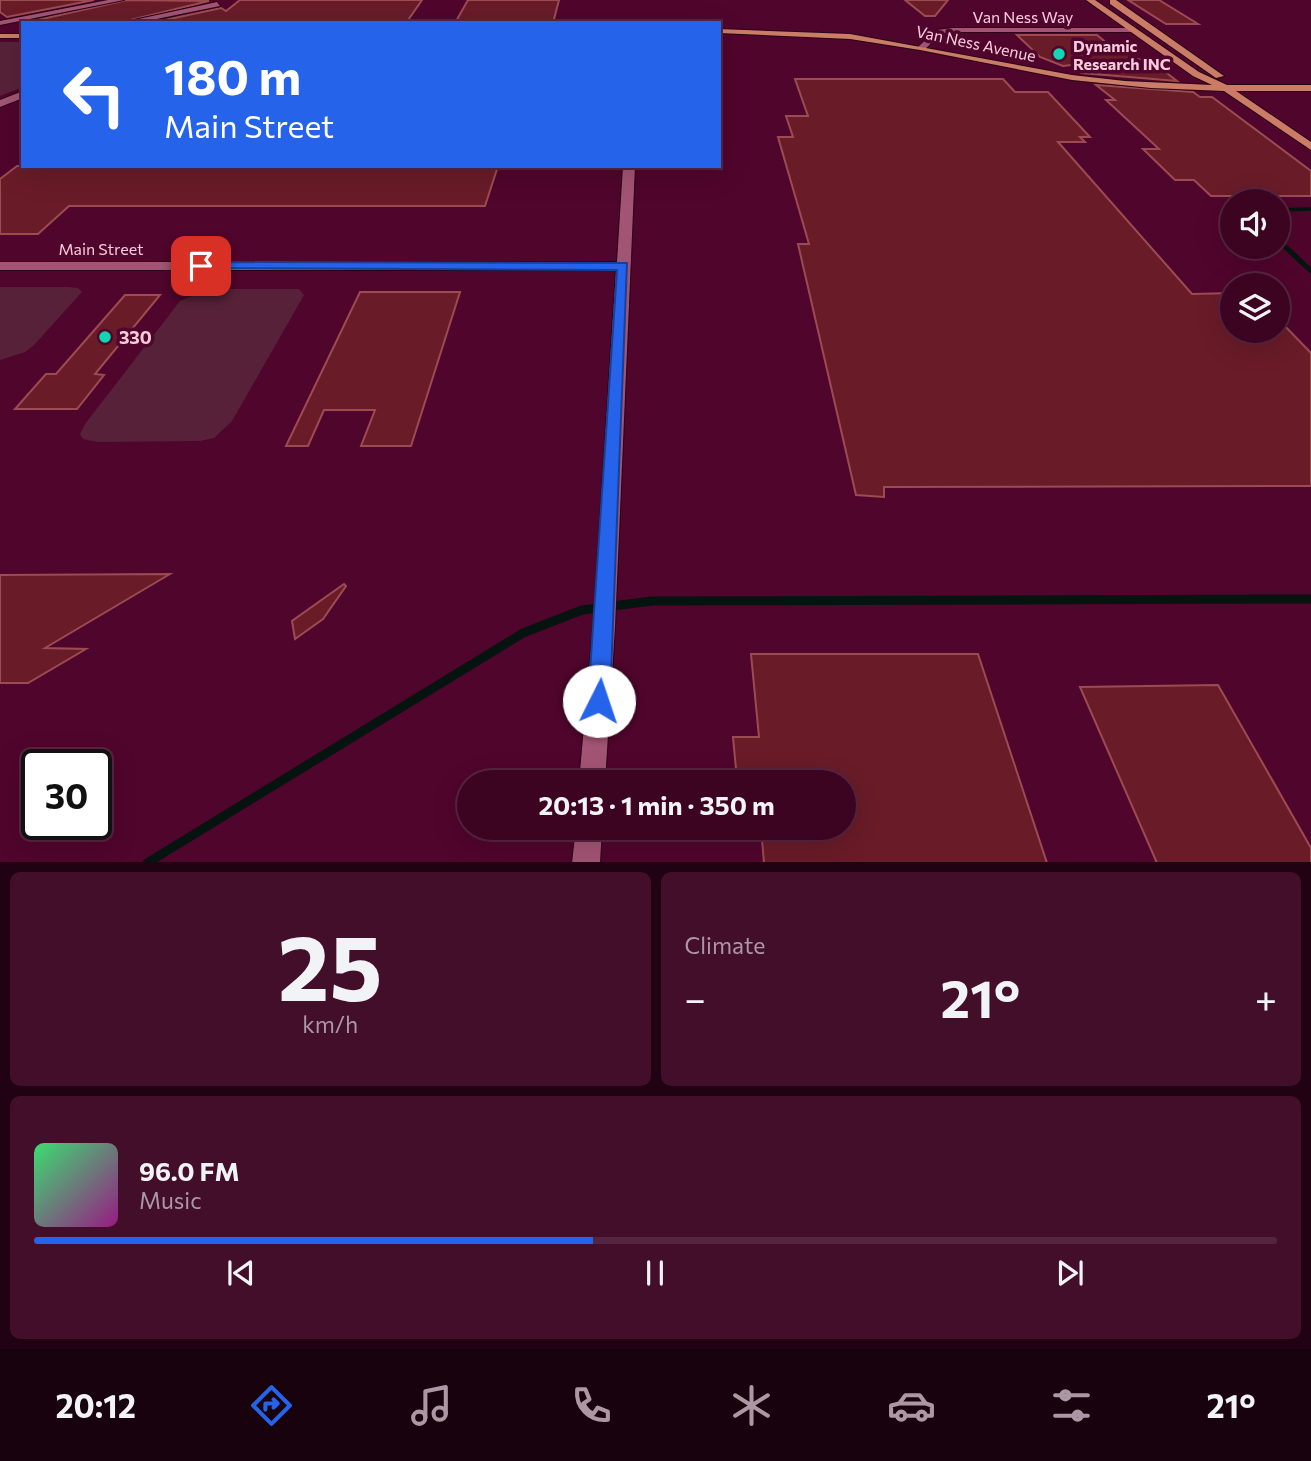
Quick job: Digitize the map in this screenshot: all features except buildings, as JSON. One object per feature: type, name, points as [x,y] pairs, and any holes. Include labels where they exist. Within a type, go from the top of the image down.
[{"type":"main road","points":[[1090,0],[1196,74],[1226,88],[1311,146]]},
{"type":"main road","points":[[1110,0],[1225,80],[1226,88]]},
{"type":"main road","name":"Van Ness Avenue","points":[[721,31],[826,34],[921,48],[1032,72],[1098,81],[1226,88],[1311,88]]},
{"type":"main road","points":[[0,36],[21,36]]},
{"type":"street","points":[[0,20],[97,0]]},
{"type":"street","points":[[0,20],[120,0]]},
{"type":"street","points":[[200,16],[220,2]]},
{"type":"street","points":[[133,21],[220,2]]},
{"type":"street","name":"Van Ness Way","points":[[921,48],[939,32],[953,30],[1132,30]]},
{"type":"street","points":[[0,104],[21,95]]},
{"type":"street","points":[[593,770],[604,627],[629,168]]},
{"type":"street","name":"Main Street","points":[[0,266],[623,266]]},
{"type":"street","points":[[586,862],[588,840]]},
{"type":"shaded area","points":[[0,42],[21,42],[21,88],[0,96]]},
{"type":"shaded area","points":[[0,287],[68,287],[78,288],[82,292],[34,345],[25,352],[0,360]]},
{"type":"shaded area","points":[[208,289],[299,289],[304,295],[232,421],[214,438],[200,441],[98,442],[83,439],[80,434],[85,424],[180,301]]},
{"type":"waterway","points":[[1290,210],[1311,209]]},
{"type":"waterway","points":[[1290,251],[1311,271]]},
{"type":"waterway","points":[[149,862],[523,633],[582,610],[652,601],[1311,599]]},
{"type":"place","name":"Dynamic Research INC","points":[[1059,54]]},
{"type":"place","name":"330","points":[[105,337]]},
{"type":"route","points":[[201,266],[623,266],[599,701]]}]
